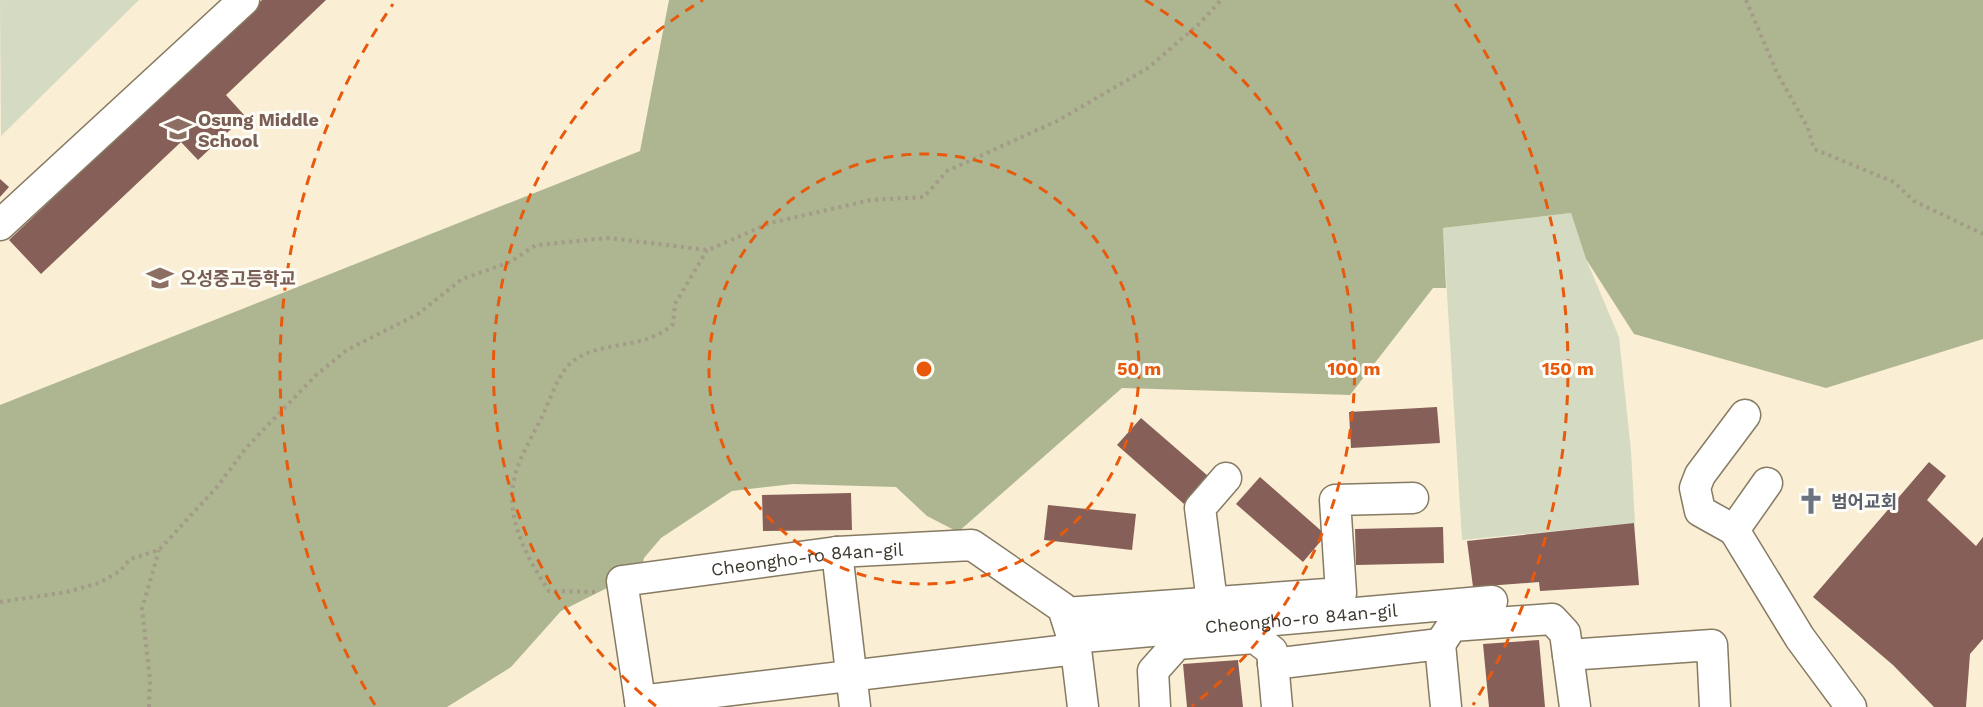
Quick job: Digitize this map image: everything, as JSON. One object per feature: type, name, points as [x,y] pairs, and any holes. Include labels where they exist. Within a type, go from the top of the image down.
[{"type":"street","points":[[0,225],[244,0]]},
{"type":"street","points":[[1745,415],[1700,475],[1695,488],[1700,511],[1734,530],[1800,638],[1851,707]]},
{"type":"street","points":[[1212,602],[1200,508],[1226,478]]},
{"type":"street","points":[[1734,530],[1767,483]]},
{"type":"street","points":[[1083,707],[1071,633],[1212,602],[1341,593],[1335,500],[1413,498]]},
{"type":"street","name":"Cheongho-ro 84an-gil","points":[[1071,633],[1063,608],[972,545],[837,552],[622,581],[641,704],[851,674],[1071,633],[1492,601]]},
{"type":"street","points":[[837,552],[855,707]]},
{"type":"street","points":[[1446,707],[1440,644],[1452,626],[1552,620],[1565,633],[1575,707]]},
{"type":"street","points":[[1155,707],[1153,671],[1177,644],[1255,638],[1272,651],[1277,707]]},
{"type":"street","points":[[1273,664],[1440,644]]},
{"type":"street","points":[[1568,655],[1712,645],[1714,707]]},
{"type":"path","points":[[149,707],[150,680],[142,609],[159,550],[217,487],[246,448],[316,375],[347,350],[418,314],[462,279],[510,262],[536,245],[608,238],[708,250],[770,223],[872,200],[924,197],[947,171],[1057,121],[1148,68],[1200,23],[1221,0]]},
{"type":"path","points":[[1746,0],[1762,41],[1808,128],[1814,149],[1894,182],[1914,201],[1983,234]]},
{"type":"path","points":[[623,589],[570,593],[549,591],[527,558],[516,523],[512,499],[515,475],[567,366],[585,354],[644,340],[665,332],[673,324],[675,304],[708,250]]},
{"type":"path","points":[[0,602],[67,592],[99,583],[120,571],[130,559],[159,550]]},
{"type":"green space","points":[[0,0],[139,0],[1,136]]},
{"type":"green space","points":[[669,0],[1983,0],[1983,339],[1826,388],[1634,334],[1586,259],[1571,213],[1443,228],[1446,288],[1433,288],[1350,395],[1122,388],[958,532],[927,516],[896,487],[793,484],[732,491],[661,538],[644,558],[641,571],[561,611],[511,667],[447,707],[0,707],[0,405],[640,151]]},
{"type":"green space","points":[[1571,213],[1586,259],[1619,337],[1631,451],[1635,523],[1462,540],[1443,228]]},
{"type":"building","name":"Osung Middle School","points":[[262,0],[326,0],[226,95],[245,116],[198,160],[181,142],[41,274],[9,240]]},
{"type":"building","points":[[0,179],[9,187],[0,197]]},
{"type":"building","points":[[1437,407],[1440,443],[1351,448],[1349,412]]},
{"type":"building","points":[[1141,418],[1208,476],[1184,504],[1117,445]]},
{"type":"building","name":"범어교회","points":[[1929,462],[1946,476],[1927,500],[1976,546],[1983,537],[1983,639],[1970,654],[1966,707],[1934,707],[1893,665],[1813,597]]},
{"type":"building","points":[[1260,477],[1326,535],[1303,562],[1236,504]]},
{"type":"building","points":[[851,493],[852,530],[763,531],[762,495]]},
{"type":"building","points":[[1048,505],[1136,514],[1132,550],[1044,540]]},
{"type":"building","points":[[1634,523],[1639,585],[1540,591],[1539,582],[1473,587],[1467,541]]},
{"type":"building","points":[[1443,527],[1444,563],[1356,565],[1355,529]]},
{"type":"building","points":[[1539,640],[1545,707],[1489,707],[1483,644]]},
{"type":"building","points":[[1238,660],[1243,707],[1187,707],[1183,664]]},
{"type":"place","name":"Osung Middle School","points":[[178,129]]},
{"type":"place","name":"오성중고등학교","points":[[160,278]]},
{"type":"place","name":"범어교회","points":[[1811,501]]}]
